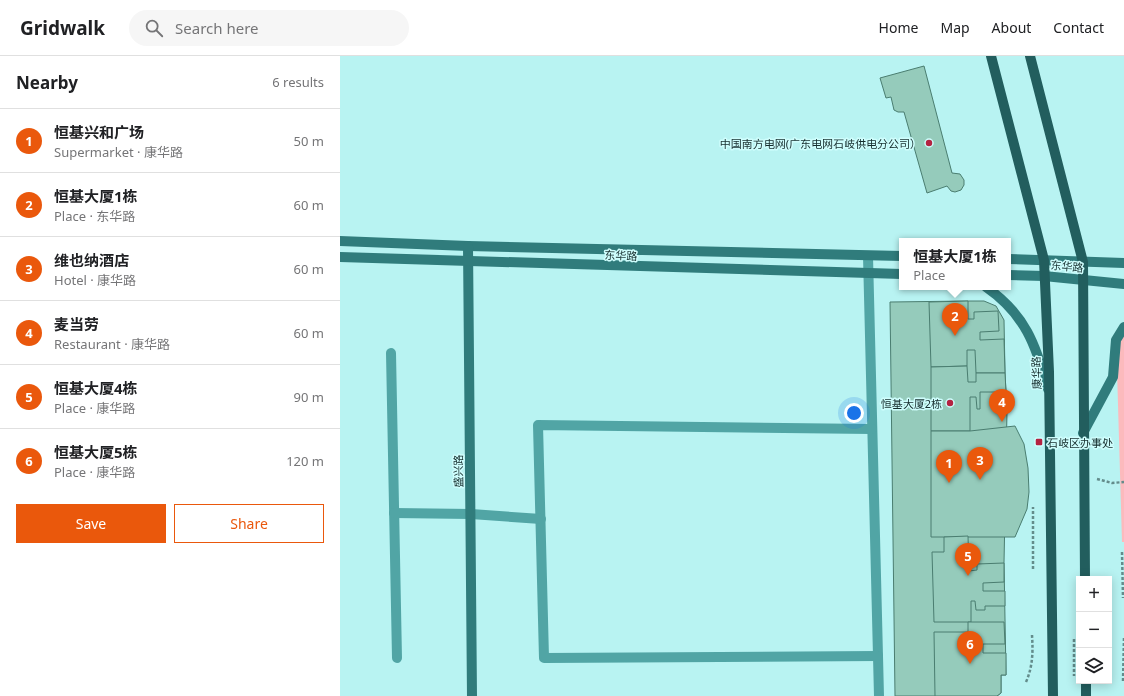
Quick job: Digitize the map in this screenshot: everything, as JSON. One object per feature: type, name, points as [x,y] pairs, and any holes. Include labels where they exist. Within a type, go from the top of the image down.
[{"type":"main road","name":"康华路","points":[[990,56],[1044,260],[1049,394],[1053,696]]},
{"type":"main road","points":[[1030,56],[1083,262],[1085,576]]},
{"type":"main road","name":"东华路","points":[[340,241],[468,246],[899,256]]},
{"type":"main road","name":"盛兴路","points":[[468,246],[472,696]]},
{"type":"main road","name":"东华路","points":[[340,257],[899,274]]},
{"type":"main road","name":"东华路","points":[[1011,259],[1124,263]]},
{"type":"main road","name":"东华路","points":[[1011,275],[1083,279],[1124,284]]},
{"type":"main road","points":[[990,290],[1009,305],[1025,326],[1039,356],[1049,394]]},
{"type":"main road","points":[[1084,433],[1113,377],[1116,340],[1124,327]]},
{"type":"main road","points":[[1086,684],[1086,696]]},
{"type":"street","points":[[868,256],[879,696]]},
{"type":"street","points":[[391,353],[397,658]]},
{"type":"street","points":[[872,429],[538,425],[544,658],[878,656]]},
{"type":"street","points":[[394,513],[471,514],[541,519]]},
{"type":"path","points":[[1084,476],[1112,483],[1124,482]]},
{"type":"path","points":[[1033,507],[1033,569]]},
{"type":"path","points":[[1122,552],[1123,598]]},
{"type":"path","points":[[1026,682],[1030,673],[1032,662],[1032,635]]},
{"type":"path","points":[[1123,681],[1124,637]]},
{"type":"path","points":[[1074,639],[1074,683]]},
{"type":"shaded area","points":[[1124,334],[1124,542],[1122,542],[1117,370],[1118,344]]},
{"type":"building","name":"中国南方电网(广东电网石岐供电分公司）","points":[[924,66],[952,173],[960,174],[964,180],[964,185],[961,190],[955,192],[951,191],[947,186],[927,193],[904,112],[894,110],[891,97],[886,98],[880,78]]},
{"type":"building","points":[[968,301],[968,319],[974,319],[974,312],[998,311],[999,331],[980,332],[980,340],[1004,339],[1005,373],[976,373],[975,350],[967,350],[967,366],[931,367],[929,302]]},
{"type":"building","points":[[984,301],[996,306],[1004,320],[1007,411],[1004,563],[1006,675],[1001,675],[1001,693],[997,696],[895,696],[890,302]]},
{"type":"building","name":"恒基大厦2栋","points":[[967,366],[968,382],[976,382],[976,373],[1005,373],[1006,392],[980,392],[980,409],[977,409],[976,397],[970,397],[970,431],[931,431],[931,367]]},
{"type":"building","points":[[1015,426],[1024,444],[1028,468],[1029,492],[1027,509],[1015,537],[931,537],[931,431],[970,431]]},
{"type":"building","points":[[968,536],[969,571],[977,570],[977,564],[1004,563],[1004,582],[983,583],[983,591],[1005,591],[1005,606],[985,606],[985,610],[976,610],[975,601],[971,601],[971,622],[934,622],[932,552],[944,552],[944,537]]},
{"type":"building","points":[[968,622],[1004,622],[1005,644],[983,644],[983,653],[1006,653],[1006,675],[1001,675],[1001,693],[997,696],[935,696],[934,632],[968,632]]},
{"type":"place","name":"中国南方电网(广东电网石岐供电分公司）","points":[[929,143]]},
{"type":"place","name":"恒基大厦1栋","points":[[955,336]]},
{"type":"place","name":"恒基大厦2栋","points":[[950,403]]},
{"type":"place","name":"麦当劳","points":[[1002,422]]},
{"type":"place","name":"石岐区办事处","points":[[1039,442]]},
{"type":"place","name":"维也纳酒店","points":[[980,480]]},
{"type":"place","name":"恒基兴和广场","points":[[949,483]]},
{"type":"place","name":"恒基大厦4栋","points":[[968,576]]},
{"type":"place","name":"恒基大厦5栋","points":[[970,664]]}]
